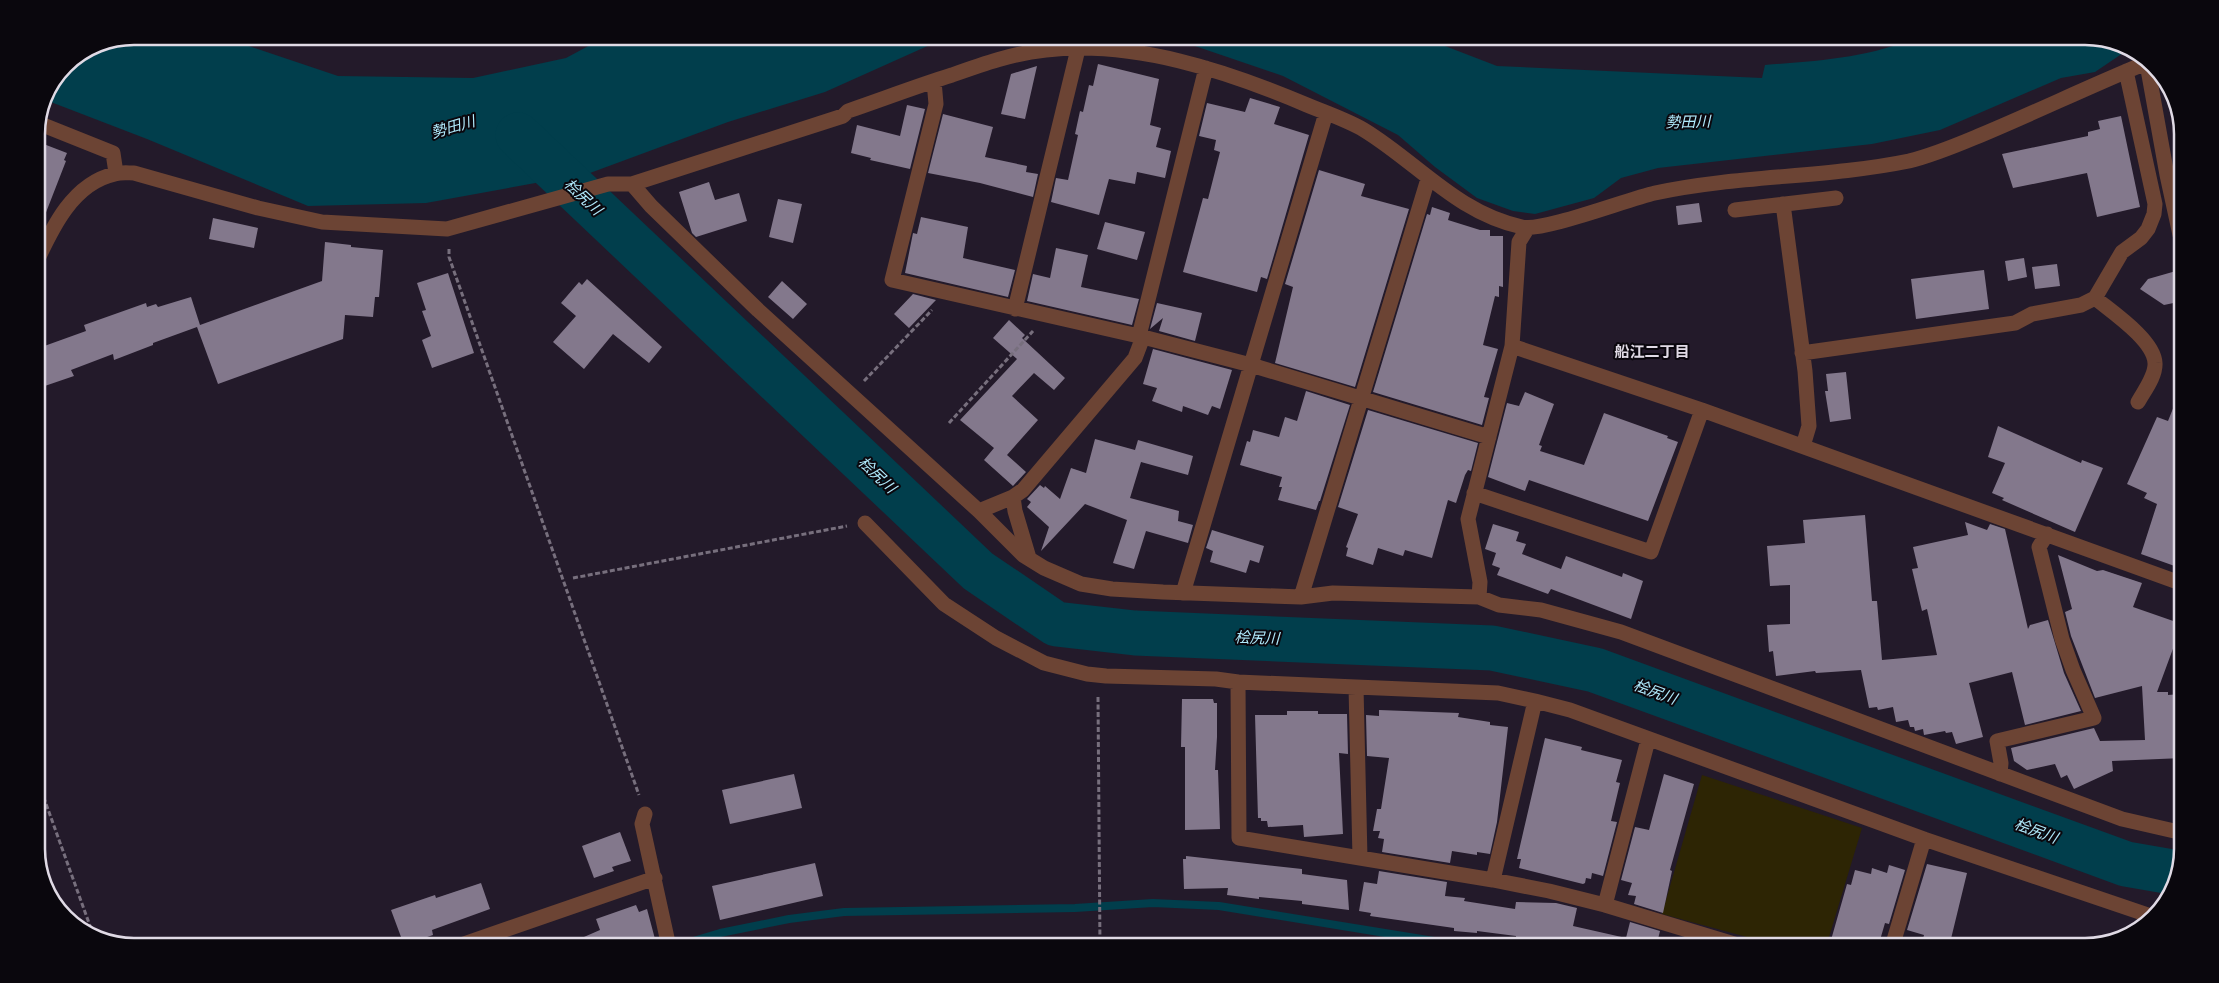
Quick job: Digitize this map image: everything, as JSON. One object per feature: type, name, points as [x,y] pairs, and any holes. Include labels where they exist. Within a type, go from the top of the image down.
[{"type":"street","points":[[45,244],[55,222],[79,195],[98,180],[116,173],[134,173],[258,208],[322,222],[447,228],[608,184],[632,184],[843,116],[848,111],[1017,54],[1047,49],[1078,49],[1148,54],[1206,68],[1278,93],[1359,127],[1383,142],[1428,179],[1474,210],[1490,218],[1527,229],[1653,193],[1685,187],[1865,168],[1912,160],[1995,129],[2141,65]]},
{"type":"street","points":[[1015,308],[1078,49]]},
{"type":"street","points":[[978,511],[1013,497],[1023,490],[1135,358],[1206,68]]},
{"type":"street","points":[[2147,70],[2174,209]]},
{"type":"street","points":[[1802,353],[2015,323],[2032,314],[2081,305],[2095,298],[2122,252],[2141,238],[2148,229],[2154,214],[2154,204],[2126,71]]},
{"type":"street","points":[[934,81],[936,104],[892,280],[1141,336],[1251,365],[1489,437]]},
{"type":"street","points":[[1183,593],[1326,113]]},
{"type":"street","points":[[45,126],[113,153],[116,173]]},
{"type":"street","points":[[1301,597],[1428,179]]},
{"type":"street","points":[[632,184],[651,206],[758,310],[978,511],[994,528],[1029,558],[1044,568],[1082,584],[1112,589],[1301,597],[1333,593],[1479,597],[1499,604],[1541,610],[1621,632],[2122,819],[2174,831]]},
{"type":"street","points":[[1735,210],[1836,198]]},
{"type":"street","points":[[1784,204],[1809,426],[1803,446]]},
{"type":"street","points":[[1479,597],[1480,582],[1468,519],[1512,346],[1519,242],[1527,229]]},
{"type":"street","points":[[2095,298],[2149,345],[2155,363],[2151,378],[2138,402]]},
{"type":"street","points":[[1512,346],[1702,410],[2174,581]]},
{"type":"street","points":[[1474,492],[1651,552],[1702,410]]},
{"type":"street","points":[[1013,497],[1029,558]]},
{"type":"street","points":[[865,523],[944,604],[996,638],[1044,663],[1087,674],[1123,678],[1216,679],[1238,682],[1490,693],[1535,701],[1570,710],[1924,839],[2146,914]]},
{"type":"street","points":[[2000,774],[2001,763],[1997,741],[2094,718],[2073,670],[2060,630],[2039,547],[2047,534]]},
{"type":"street","points":[[1238,682],[1239,838],[1549,891],[1605,905],[1714,938]]},
{"type":"street","points":[[1356,687],[1360,858]]},
{"type":"street","points":[[1493,880],[1535,701]]},
{"type":"street","points":[[1605,905],[1648,740]]},
{"type":"street","points":[[645,814],[642,824],[668,938]]},
{"type":"street","points":[[1895,938],[1924,839]]},
{"type":"street","points":[[481,938],[655,878]]},
{"type":"path","points":[[447,228],[450,257],[645,814]]},
{"type":"path","points":[[851,395],[948,293]]},
{"type":"path","points":[[949,423],[1048,316]]},
{"type":"path","points":[[572,578],[795,534],[865,523]]},
{"type":"path","points":[[1098,697],[1100,938]]},
{"type":"path","points":[[45,801],[90,926]]},
{"type":"sand","points":[[1702,775],[1862,828],[1829,938],[1751,938],[1662,914]]},
{"type":"water","name":"勢田川","points":[[134,45],[246,45],[338,76],[473,78],[566,58],[590,45],[930,45],[825,92],[728,122],[590,173],[426,203],[308,206],[147,139],[51,102],[52,100],[67,75],[85,60],[111,48]]},
{"type":"water","name":"勢田川","points":[[1192,45],[1442,45],[1497,66],[1762,78],[1765,65],[1844,57],[1895,45],[2085,45],[2108,48],[2122,54],[2095,72],[2061,78],[1940,130],[1872,144],[1658,168],[1621,178],[1594,198],[1535,214],[1513,211],[1477,198],[1435,167],[1398,135],[1283,76]]},
{"type":"building","points":[[1098,64],[1159,79],[1150,125],[1161,128],[1156,147],[1171,151],[1165,178],[1137,172],[1135,184],[1109,179],[1099,215],[1051,202],[1056,178],[1068,180],[1078,135],[1075,134],[1080,111],[1083,112],[1089,85],[1093,86]]},
{"type":"building","points":[[1037,66],[1025,119],[1001,114],[1011,74]]},
{"type":"building","points":[[1250,98],[1280,107],[1274,124],[1309,135],[1267,279],[1261,277],[1257,292],[1183,272],[1203,198],[1208,199],[1220,152],[1214,150],[1216,140],[1199,136],[1207,103],[1245,112]]},
{"type":"building","points":[[907,105],[925,109],[910,169],[870,160],[871,158],[851,153],[857,125],[900,136]]},
{"type":"building","points":[[943,114],[993,127],[985,157],[1027,166],[1026,172],[1038,174],[1033,197],[980,183],[928,173]]},
{"type":"building","points":[[2121,116],[2140,207],[2097,217],[2087,173],[2013,188],[2002,154],[2088,136],[2088,132],[2100,129],[2098,121]]},
{"type":"building","points":[[45,145],[67,153],[64,160],[66,161],[45,215]]},
{"type":"building","points":[[1319,170],[1365,184],[1361,196],[1409,209],[1355,387],[1275,363],[1293,287],[1285,284]]},
{"type":"building","points":[[709,182],[715,200],[739,193],[747,221],[696,237],[692,233],[679,192]]},
{"type":"building","points":[[778,199],[802,204],[793,243],[769,237]]},
{"type":"building","points":[[1699,203],[1702,222],[1678,225],[1676,206]]},
{"type":"building","points":[[1432,207],[1450,213],[1448,220],[1480,230],[1490,230],[1490,236],[1503,236],[1503,287],[1499,286],[1499,297],[1495,296],[1483,345],[1498,349],[1484,397],[1489,398],[1482,425],[1373,392],[1427,214],[1430,215]]},
{"type":"building","points":[[921,217],[968,227],[963,258],[1015,270],[1008,297],[905,273],[913,233],[917,234]]},
{"type":"building","points":[[213,218],[258,228],[254,248],[209,239]]},
{"type":"building","points":[[1105,222],[1145,232],[1137,260],[1097,249]]},
{"type":"building","points":[[325,242],[383,250],[379,297],[375,297],[373,317],[345,315],[343,339],[218,384],[197,327],[114,360],[113,354],[71,370],[74,376],[45,386],[45,346],[86,331],[84,325],[146,303],[147,307],[156,304],[158,307],[191,297],[200,325],[322,281]]},
{"type":"building","points":[[1056,248],[1088,255],[1081,287],[1139,299],[1132,325],[1027,301],[1033,274],[1050,278]]},
{"type":"building","points":[[2024,258],[2027,277],[2008,281],[2005,261]]},
{"type":"building","points":[[2057,264],[2060,286],[2035,289],[2032,267]]},
{"type":"building","points":[[1984,270],[1989,309],[1916,319],[1911,279]]},
{"type":"building","points":[[2174,272],[2174,303],[2164,305],[2140,289],[2148,279]]},
{"type":"building","points":[[448,273],[474,353],[432,368],[422,340],[431,336],[422,311],[426,310],[417,283]]},
{"type":"building","points":[[587,279],[662,347],[649,363],[613,334],[584,369],[553,342],[576,316],[561,303],[579,282],[582,285]]},
{"type":"building","points":[[782,281],[807,304],[793,319],[768,297]]},
{"type":"building","points":[[913,294],[936,300],[909,328],[894,314]]},
{"type":"building","points":[[1157,303],[1202,313],[1195,341],[1159,331],[1163,318],[1150,329]]},
{"type":"building","points":[[1009,320],[1025,335],[1022,338],[1065,378],[1054,390],[1034,373],[1012,396],[1038,420],[1007,455],[1026,472],[1013,486],[984,460],[994,448],[960,420],[1017,359],[993,338]]},
{"type":"building","points":[[1153,349],[1232,370],[1220,409],[1212,406],[1208,415],[1183,406],[1182,412],[1152,401],[1157,388],[1143,384]]},
{"type":"building","points":[[1846,372],[1851,419],[1830,422],[1825,391],[1828,391],[1826,374]]},
{"type":"building","points":[[1306,391],[1350,405],[1316,510],[1278,500],[1282,487],[1279,487],[1282,477],[1240,465],[1247,441],[1250,442],[1253,430],[1279,437],[1285,417],[1297,421]]},
{"type":"building","points":[[1525,392],[1554,404],[1539,445],[1542,446],[1540,451],[1584,465],[1604,413],[1668,436],[1667,438],[1678,442],[1648,521],[1529,480],[1525,491],[1488,477],[1507,403],[1519,406]]},
{"type":"building","points":[[2174,406],[2174,566],[2141,554],[2157,504],[2144,498],[2147,493],[2127,484],[2157,417],[2168,421]]},
{"type":"building","points":[[1368,410],[1478,443],[1471,471],[1468,470],[1465,475],[1456,503],[1448,500],[1432,558],[1405,550],[1403,556],[1378,548],[1373,565],[1346,556],[1348,548],[1346,547],[1358,514],[1338,507]]},
{"type":"building","points":[[1998,426],[2081,463],[2082,460],[2103,468],[2075,532],[2002,500],[2004,498],[1992,493],[2005,463],[1988,457]]},
{"type":"building","points":[[1095,439],[1135,450],[1138,440],[1193,456],[1188,475],[1141,462],[1130,498],[1179,511],[1178,521],[1193,525],[1188,543],[1146,531],[1134,569],[1113,563],[1127,520],[1085,504],[1041,551],[1049,527],[1027,507],[1031,502],[1027,499],[1040,485],[1044,488],[1045,486],[1060,499],[1071,468],[1086,473]]},
{"type":"building","points":[[1865,515],[1872,601],[1877,601],[1882,660],[1937,655],[1927,609],[1922,611],[1912,569],[1918,568],[1913,547],[1968,535],[1965,522],[1987,530],[1990,524],[2005,529],[2028,629],[2030,625],[2048,620],[2064,673],[2081,711],[2025,725],[2012,672],[1969,683],[1983,737],[1956,744],[1952,732],[1946,733],[1945,731],[1924,735],[1923,729],[1915,731],[1914,727],[1910,727],[1908,720],[1896,722],[1893,707],[1878,710],[1877,707],[1869,708],[1861,670],[1816,673],[1815,671],[1776,676],[1773,651],[1769,652],[1767,625],[1790,624],[1790,585],[1770,586],[1767,546],[1805,543],[1803,520]]},
{"type":"building","points":[[1493,524],[1519,532],[1516,541],[1526,544],[1522,554],[1561,569],[1566,556],[1622,577],[1623,573],[1643,581],[1631,619],[1551,589],[1548,594],[1497,575],[1500,568],[1492,565],[1496,553],[1485,549]]},
{"type":"building","points":[[1212,530],[1264,546],[1259,563],[1250,560],[1246,573],[1210,562],[1213,551],[1206,548]]},
{"type":"building","points":[[2058,555],[2097,571],[2103,570],[2142,583],[2133,607],[2174,621],[2174,646],[2157,692],[2168,692],[2168,695],[2174,695],[2174,758],[2112,761],[2113,771],[2074,789],[2067,775],[2061,778],[2055,764],[2027,770],[2014,761],[2011,748],[2094,728],[2100,741],[2145,740],[2142,686],[2095,698],[2071,636],[2065,612],[2072,609]]},
{"type":"building","points":[[1182,699],[1213,699],[1214,703],[1217,703],[1215,770],[1218,770],[1220,829],[1185,830],[1185,747],[1181,747]]},
{"type":"building","points":[[1379,710],[1459,713],[1458,717],[1490,722],[1490,725],[1508,727],[1497,822],[1490,854],[1477,852],[1477,855],[1452,851],[1450,863],[1382,852],[1384,839],[1378,838],[1380,831],[1373,831],[1377,809],[1381,809],[1389,758],[1367,756],[1366,715],[1379,716]]},
{"type":"building","points":[[1287,711],[1318,711],[1318,714],[1347,714],[1348,754],[1339,753],[1343,834],[1304,837],[1303,825],[1268,827],[1267,821],[1261,821],[1261,818],[1258,818],[1255,715],[1287,715]]},
{"type":"building","points":[[1545,738],[1582,747],[1581,750],[1622,760],[1616,782],[1620,783],[1611,821],[1617,822],[1603,876],[1592,873],[1591,879],[1586,878],[1583,884],[1519,868],[1521,859],[1517,859]]},
{"type":"building","points":[[794,774],[802,808],[730,824],[722,790]]},
{"type":"building","points":[[1664,774],[1694,784],[1670,870],[1672,871],[1663,913],[1634,904],[1636,896],[1628,895],[1632,883],[1621,880],[1635,827],[1649,830]]},
{"type":"building","points":[[620,832],[631,861],[612,867],[614,871],[594,878],[582,846]]},
{"type":"building","points":[[1186,856],[1302,869],[1302,874],[1347,880],[1349,910],[1302,904],[1302,901],[1227,895],[1228,888],[1184,889],[1183,859],[1186,859]]},
{"type":"building","points":[[815,863],[823,896],[720,920],[712,886]]},
{"type":"building","points":[[1927,864],[1967,873],[1951,938],[1923,938],[1924,935],[1907,930]]},
{"type":"building","points":[[1889,865],[1905,870],[1889,924],[1885,923],[1881,938],[1832,938],[1847,884],[1851,885],[1855,870],[1871,874],[1872,868],[1887,873]]},
{"type":"building","points":[[1379,871],[1447,882],[1445,896],[1465,898],[1464,901],[1515,909],[1516,902],[1556,903],[1577,908],[1573,926],[1626,938],[1516,938],[1516,936],[1477,931],[1477,933],[1454,931],[1454,928],[1370,916],[1371,913],[1359,911],[1364,882],[1377,884]]},
{"type":"building","points":[[481,883],[490,909],[432,930],[433,935],[424,938],[401,938],[391,910],[435,895],[436,898]]},
{"type":"building","points":[[636,905],[639,912],[647,909],[655,938],[582,938],[600,930],[596,919]]},
{"type":"building","points":[[1630,922],[1660,931],[1658,938],[1626,938]]},
{"type":"waterway","name":"桧尻川","points":[[518,135],[978,571],[1056,624],[1135,633],[1492,648],[1595,670],[2126,864],[2171,872]]},
{"type":"waterway","points":[[703,938],[789,919],[844,912],[1075,908],[1153,903],[1219,906],[1416,938]]},
{"type":"district","name":"船江二丁目","points":[[1652,352]]}]
